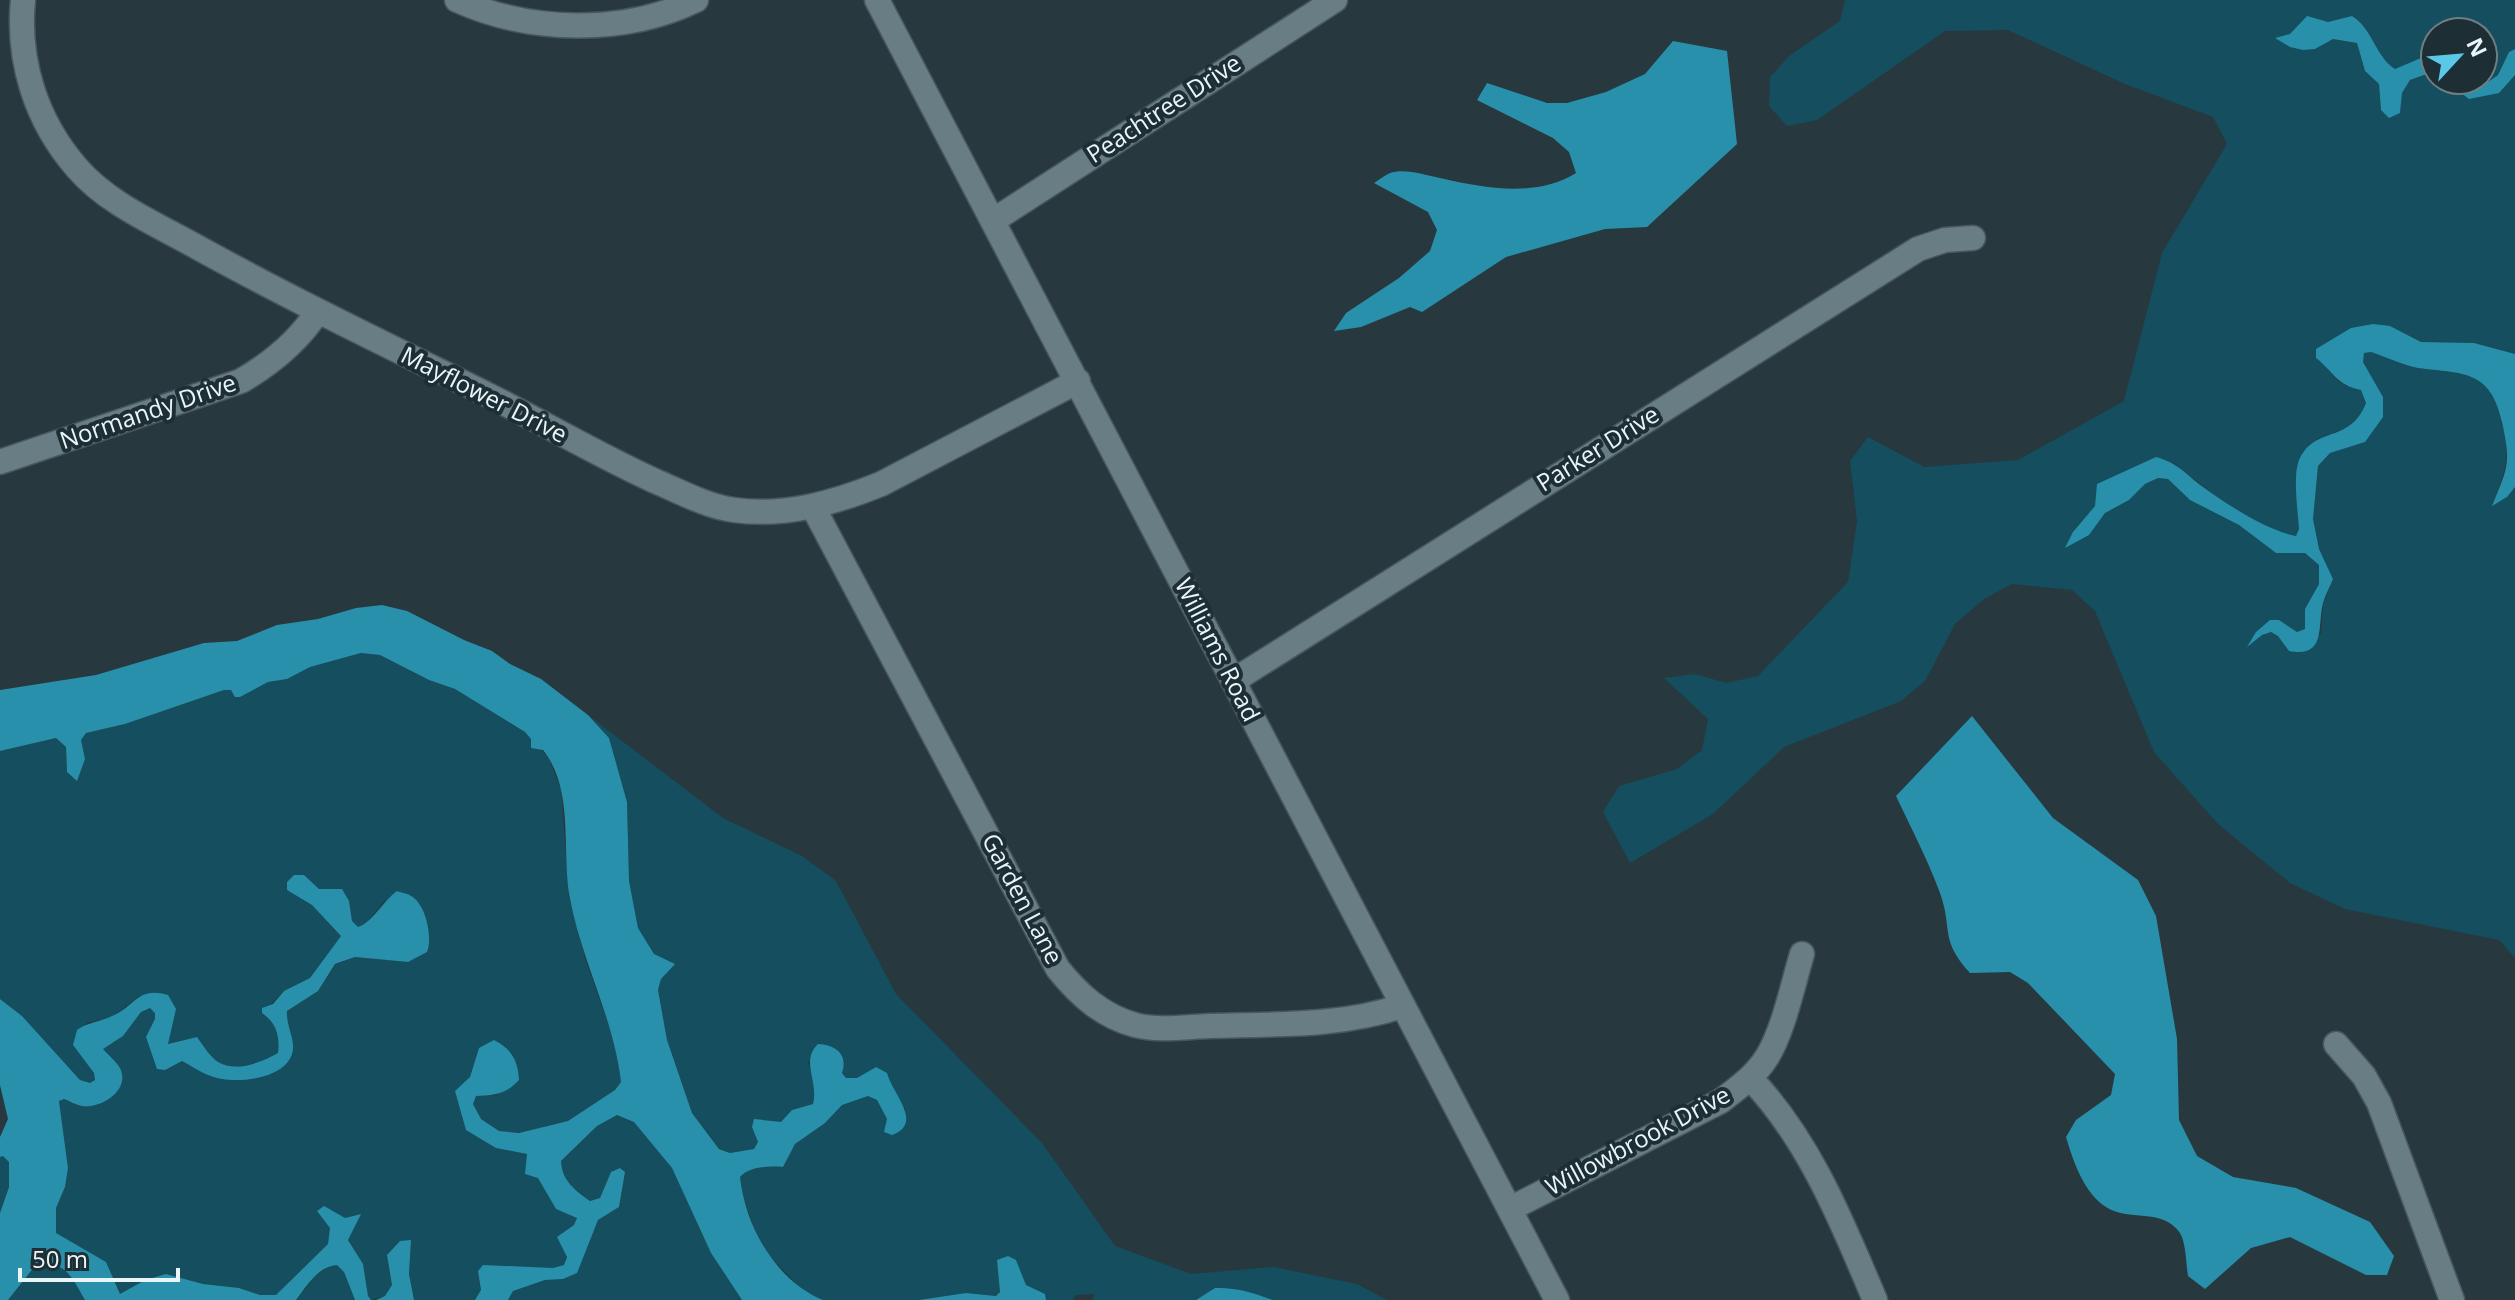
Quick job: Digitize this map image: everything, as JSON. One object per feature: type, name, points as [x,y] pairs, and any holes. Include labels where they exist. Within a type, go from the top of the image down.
[{"type":"street","name":"Mayflower Drive","points":[[23,0],[22,52],[31,87],[45,121],[59,146],[106,195],[318,311],[623,466],[697,500],[731,509],[766,513],[813,507],[881,484],[1078,381]]},
{"type":"street","points":[[457,0],[498,15],[545,23],[584,25],[622,22],[660,14],[696,0]]},
{"type":"street","name":"Williams Road","points":[[877,0],[1557,1300]]},
{"type":"street","name":"Peachtree Drive","points":[[994,220],[1335,0]]},
{"type":"street","name":"Parker Drive","points":[[1233,681],[1918,249],[1945,240],[1973,238]]},
{"type":"street","name":"Normandy Drive","points":[[0,462],[241,381],[268,365],[292,345],[318,311]]},
{"type":"street","name":"Garden Lane","points":[[813,507],[1058,969],[1093,1006],[1116,1018],[1151,1028],[1339,1022],[1402,1006]]},
{"type":"street","points":[[1750,1078],[1768,1057],[1776,1038],[1802,954]]},
{"type":"street","points":[[2336,1044],[2364,1076],[2379,1103],[2452,1300]]},
{"type":"street","name":"Willowbrook Drive","points":[[1510,1209],[1721,1101],[1750,1078],[1793,1130],[1852,1246],[1875,1300]]},
{"type":"shaded area","points":[[1845,0],[2515,0],[2515,49],[2509,52],[2499,73],[2499,16],[2419,16],[2419,59],[2395,69],[2388,64],[2365,28],[2352,16],[2328,22],[2307,17],[2289,35],[2276,38],[2315,49],[2333,39],[2357,43],[2365,71],[2379,84],[2381,110],[2400,113],[2402,93],[2410,80],[2419,77],[2419,96],[2499,96],[2515,75],[2515,354],[2474,343],[2421,342],[2390,326],[2327,367],[2341,383],[2361,390],[2366,403],[2361,416],[2352,426],[2317,439],[2297,470],[2299,529],[2296,537],[2247,516],[2174,463],[2095,506],[2073,532],[2089,535],[2105,513],[2158,478],[2168,479],[2190,500],[2239,525],[2276,553],[2305,553],[2319,565],[2319,584],[2305,609],[2305,629],[2297,632],[2279,620],[2250,645],[2271,632],[2289,651],[2321,634],[2323,603],[2333,579],[2319,549],[2313,519],[2318,466],[2330,453],[2365,442],[2383,397],[2363,362],[2363,353],[2371,352],[2418,368],[2461,374],[2482,383],[2497,405],[2506,446],[2504,473],[2492,505],[2507,497],[2515,487],[2515,958],[2499,940],[2345,909],[2290,883],[2218,824],[2154,752],[2095,611],[2072,590],[2012,584],[1984,599],[1955,624],[1925,681],[1901,701],[1784,747],[1713,814],[1630,863],[1603,812],[1619,786],[1677,769],[1702,750],[1708,719],[1664,678],[1695,674],[1726,683],[1758,676],[1848,582],[1857,521],[1850,461],[1868,437],[1924,467],[2018,460],[2124,401],[2162,253],[2227,144],[2213,117],[2125,84],[2008,30],[1945,31],[1817,120],[1787,126],[1769,106],[1770,77],[1789,56],[1840,21]]},
{"type":"shaded area","points":[[2307,16],[2328,22],[2352,16],[2365,28],[2388,64],[2395,69],[2419,59],[2419,77],[2410,80],[2402,93],[2400,113],[2389,118],[2381,110],[2379,84],[2365,71],[2357,43],[2333,39],[2315,49],[2303,50],[2275,38],[2290,34]]},
{"type":"shaded area","points":[[1673,41],[1727,51],[1737,144],[1647,227],[1605,229],[1506,257],[1422,312],[1410,307],[1361,327],[1334,331],[1346,313],[1399,278],[1430,251],[1437,230],[1428,212],[1374,183],[1384,176],[1408,172],[1510,189],[1544,186],[1576,173],[1569,152],[1553,138],[1477,100],[1487,83],[1547,103],[1567,103],[1606,92],[1645,74]]},
{"type":"shaded area","points":[[2515,49],[2515,75],[2499,93],[2499,73],[2509,52]]},
{"type":"shaded area","points":[[2373,324],[2390,326],[2421,342],[2474,343],[2515,354],[2515,487],[2507,497],[2492,506],[2505,473],[2507,457],[2497,405],[2482,383],[2461,374],[2418,368],[2371,352],[2364,353],[2363,362],[2383,397],[2383,417],[2365,442],[2330,453],[2318,466],[2313,519],[2319,549],[2333,579],[2323,603],[2318,638],[2310,650],[2289,651],[2271,632],[2247,647],[2256,632],[2270,620],[2279,620],[2297,632],[2305,629],[2305,609],[2319,584],[2319,565],[2305,553],[2276,553],[2239,525],[2190,500],[2168,479],[2158,478],[2145,484],[2129,500],[2105,513],[2089,535],[2065,548],[2073,532],[2095,506],[2097,484],[2156,457],[2176,466],[2248,516],[2296,536],[2299,529],[2296,473],[2300,458],[2315,441],[2351,424],[2366,403],[2361,390],[2341,381],[2316,358],[2316,349],[2351,328]]},
{"type":"shaded area","points":[[382,605],[407,611],[492,651],[541,679],[588,715],[609,738],[627,802],[629,881],[638,928],[654,954],[675,964],[661,979],[658,990],[667,1040],[692,1113],[719,1149],[730,1153],[754,1149],[758,1142],[752,1127],[754,1119],[781,1122],[792,1110],[813,1104],[810,1057],[818,1044],[831,1046],[839,1052],[843,1061],[842,1073],[846,1078],[857,1078],[876,1067],[887,1073],[906,1116],[901,1130],[892,1135],[884,1132],[887,1119],[877,1100],[868,1096],[842,1105],[825,1123],[795,1144],[783,1167],[754,1169],[740,1177],[748,1214],[766,1250],[791,1280],[823,1300],[742,1300],[711,1253],[672,1168],[634,1122],[617,1115],[597,1126],[561,1161],[567,1180],[590,1201],[600,1198],[611,1172],[620,1168],[625,1172],[619,1207],[598,1220],[577,1273],[513,1291],[508,1300],[475,1300],[481,1290],[478,1271],[483,1265],[553,1268],[564,1265],[567,1257],[557,1237],[574,1225],[577,1218],[556,1209],[538,1178],[525,1174],[527,1154],[496,1148],[466,1130],[455,1091],[470,1077],[479,1048],[494,1040],[510,1052],[517,1067],[519,1080],[514,1085],[500,1093],[476,1096],[473,1104],[481,1119],[499,1131],[519,1133],[568,1121],[615,1090],[621,1082],[612,1036],[570,899],[559,784],[543,750],[531,748],[531,739],[525,732],[455,689],[429,680],[380,655],[361,653],[310,667],[287,679],[268,682],[240,697],[235,697],[231,690],[224,690],[125,724],[86,733],[81,740],[85,759],[77,781],[67,772],[66,747],[56,738],[0,751],[0,690],[96,675],[204,643],[237,641],[277,625]]},
{"type":"shaded area","points":[[362,653],[380,655],[429,680],[455,689],[525,732],[549,758],[561,790],[569,898],[586,961],[617,1048],[621,1082],[615,1090],[568,1121],[519,1133],[499,1131],[481,1119],[473,1104],[475,1096],[498,1095],[479,1048],[470,1077],[455,1092],[496,1148],[527,1154],[556,1209],[577,1217],[564,1265],[478,1271],[481,1290],[475,1300],[414,1300],[409,1274],[411,1241],[400,1241],[387,1255],[392,1285],[385,1296],[371,1300],[363,1264],[348,1240],[360,1214],[345,1218],[330,1229],[328,1244],[276,1295],[260,1295],[166,1274],[145,1280],[120,1294],[106,1262],[56,1234],[56,1208],[65,1187],[68,1168],[59,1101],[63,1099],[80,1106],[91,1106],[102,1049],[123,1036],[141,1012],[150,1008],[155,1012],[155,1019],[147,1037],[165,1070],[182,1061],[229,1079],[251,1075],[293,1049],[287,1011],[318,991],[335,965],[355,957],[408,962],[385,900],[365,925],[358,927],[352,921],[349,901],[319,889],[304,875],[287,890],[312,905],[341,936],[310,978],[284,991],[262,1013],[276,1030],[278,1053],[256,1063],[233,1066],[215,1060],[197,1037],[167,1044],[176,1009],[139,996],[114,1016],[87,1023],[73,1045],[94,1073],[95,1080],[90,1083],[80,1080],[22,1016],[0,999],[0,751],[56,738],[66,747],[67,772],[85,759],[81,740],[86,733],[125,724],[224,690],[231,690],[240,697],[268,682],[287,679],[310,667]]},
{"type":"shaded area","points":[[588,715],[723,818],[802,856],[836,881],[896,994],[1042,1143],[1115,1246],[1191,1274],[1273,1267],[1357,1284],[1387,1300],[1273,1300],[1229,1288],[1215,1288],[1196,1300],[1092,1300],[1095,1294],[1076,1295],[1073,1300],[1046,1300],[1044,1294],[1026,1285],[1016,1260],[997,1260],[1000,1292],[996,1296],[966,1293],[919,1300],[823,1300],[804,1292],[762,1248],[741,1193],[740,1177],[754,1169],[783,1167],[795,1144],[825,1123],[842,1105],[868,1096],[877,1100],[887,1119],[906,1110],[876,1067],[857,1078],[846,1078],[842,1073],[808,1061],[816,1092],[813,1104],[792,1110],[782,1122],[752,1127],[758,1142],[754,1149],[730,1153],[719,1148],[692,1113],[667,1040],[658,990],[661,979],[654,954],[638,928],[629,881],[627,802],[609,738]]},
{"type":"shaded area","points":[[1972,716],[2053,818],[2138,880],[2156,916],[2177,1039],[2179,1120],[2197,1156],[2233,1177],[2296,1188],[2370,1222],[2394,1256],[2387,1275],[2366,1275],[2290,1237],[2251,1248],[2205,1289],[2188,1276],[2184,1242],[2173,1225],[2154,1217],[2115,1211],[2091,1194],[2076,1166],[2066,1137],[2076,1120],[2111,1095],[2115,1074],[2028,983],[2010,972],[1970,973],[1960,961],[1950,942],[1944,905],[1935,881],[1896,796]]},
{"type":"shaded area","points":[[294,875],[304,875],[319,889],[342,889],[349,901],[352,921],[358,927],[397,891],[409,895],[421,906],[427,922],[427,952],[408,962],[355,957],[335,964],[318,991],[287,1011],[293,1044],[290,1059],[282,1068],[259,1078],[221,1079],[182,1061],[165,1070],[157,1069],[146,1037],[155,1013],[150,1008],[141,1012],[123,1036],[103,1049],[120,1068],[122,1076],[118,1090],[105,1101],[90,1106],[64,1099],[59,1101],[68,1168],[65,1187],[56,1208],[56,1233],[106,1262],[120,1294],[145,1280],[166,1274],[260,1295],[276,1295],[328,1244],[330,1228],[317,1211],[324,1206],[345,1218],[361,1214],[348,1240],[363,1264],[371,1300],[355,1300],[344,1272],[337,1265],[318,1273],[296,1300],[85,1300],[68,1273],[56,1265],[39,1261],[8,1300],[0,1300],[0,1213],[9,1187],[9,1162],[0,1157],[0,1137],[8,1119],[0,1085],[0,999],[22,1016],[80,1080],[90,1083],[95,1080],[94,1073],[73,1045],[77,1030],[120,1012],[137,998],[150,993],[168,995],[176,1009],[168,1044],[197,1037],[215,1060],[225,1065],[249,1065],[264,1060],[278,1053],[278,1041],[274,1025],[262,1013],[262,1008],[273,1004],[284,991],[310,978],[341,936],[312,905],[287,890],[287,882]]},
{"type":"shaded area","points":[[617,1115],[634,1121],[672,1168],[711,1253],[742,1300],[508,1300],[513,1291],[576,1273],[598,1220],[619,1207],[625,1172],[620,1168],[611,1172],[600,1198],[590,1201],[567,1179],[561,1161],[597,1126]]},
{"type":"shaded area","points":[[3,1155],[9,1162],[9,1187],[0,1213],[0,1157]]},
{"type":"shaded area","points":[[411,1240],[409,1274],[414,1300],[376,1300],[385,1296],[392,1285],[387,1255],[400,1241]]},
{"type":"shaded area","points":[[1008,1256],[1016,1260],[1026,1285],[1045,1294],[1046,1300],[919,1300],[966,1293],[996,1296],[1000,1292],[997,1260]]},
{"type":"shaded area","points":[[39,1261],[56,1265],[68,1273],[85,1300],[8,1300]]},
{"type":"shaded area","points":[[330,1265],[337,1265],[344,1272],[355,1300],[296,1300],[314,1277]]},
{"type":"shaded area","points":[[1215,1288],[1238,1290],[1273,1300],[1196,1300]]}]
